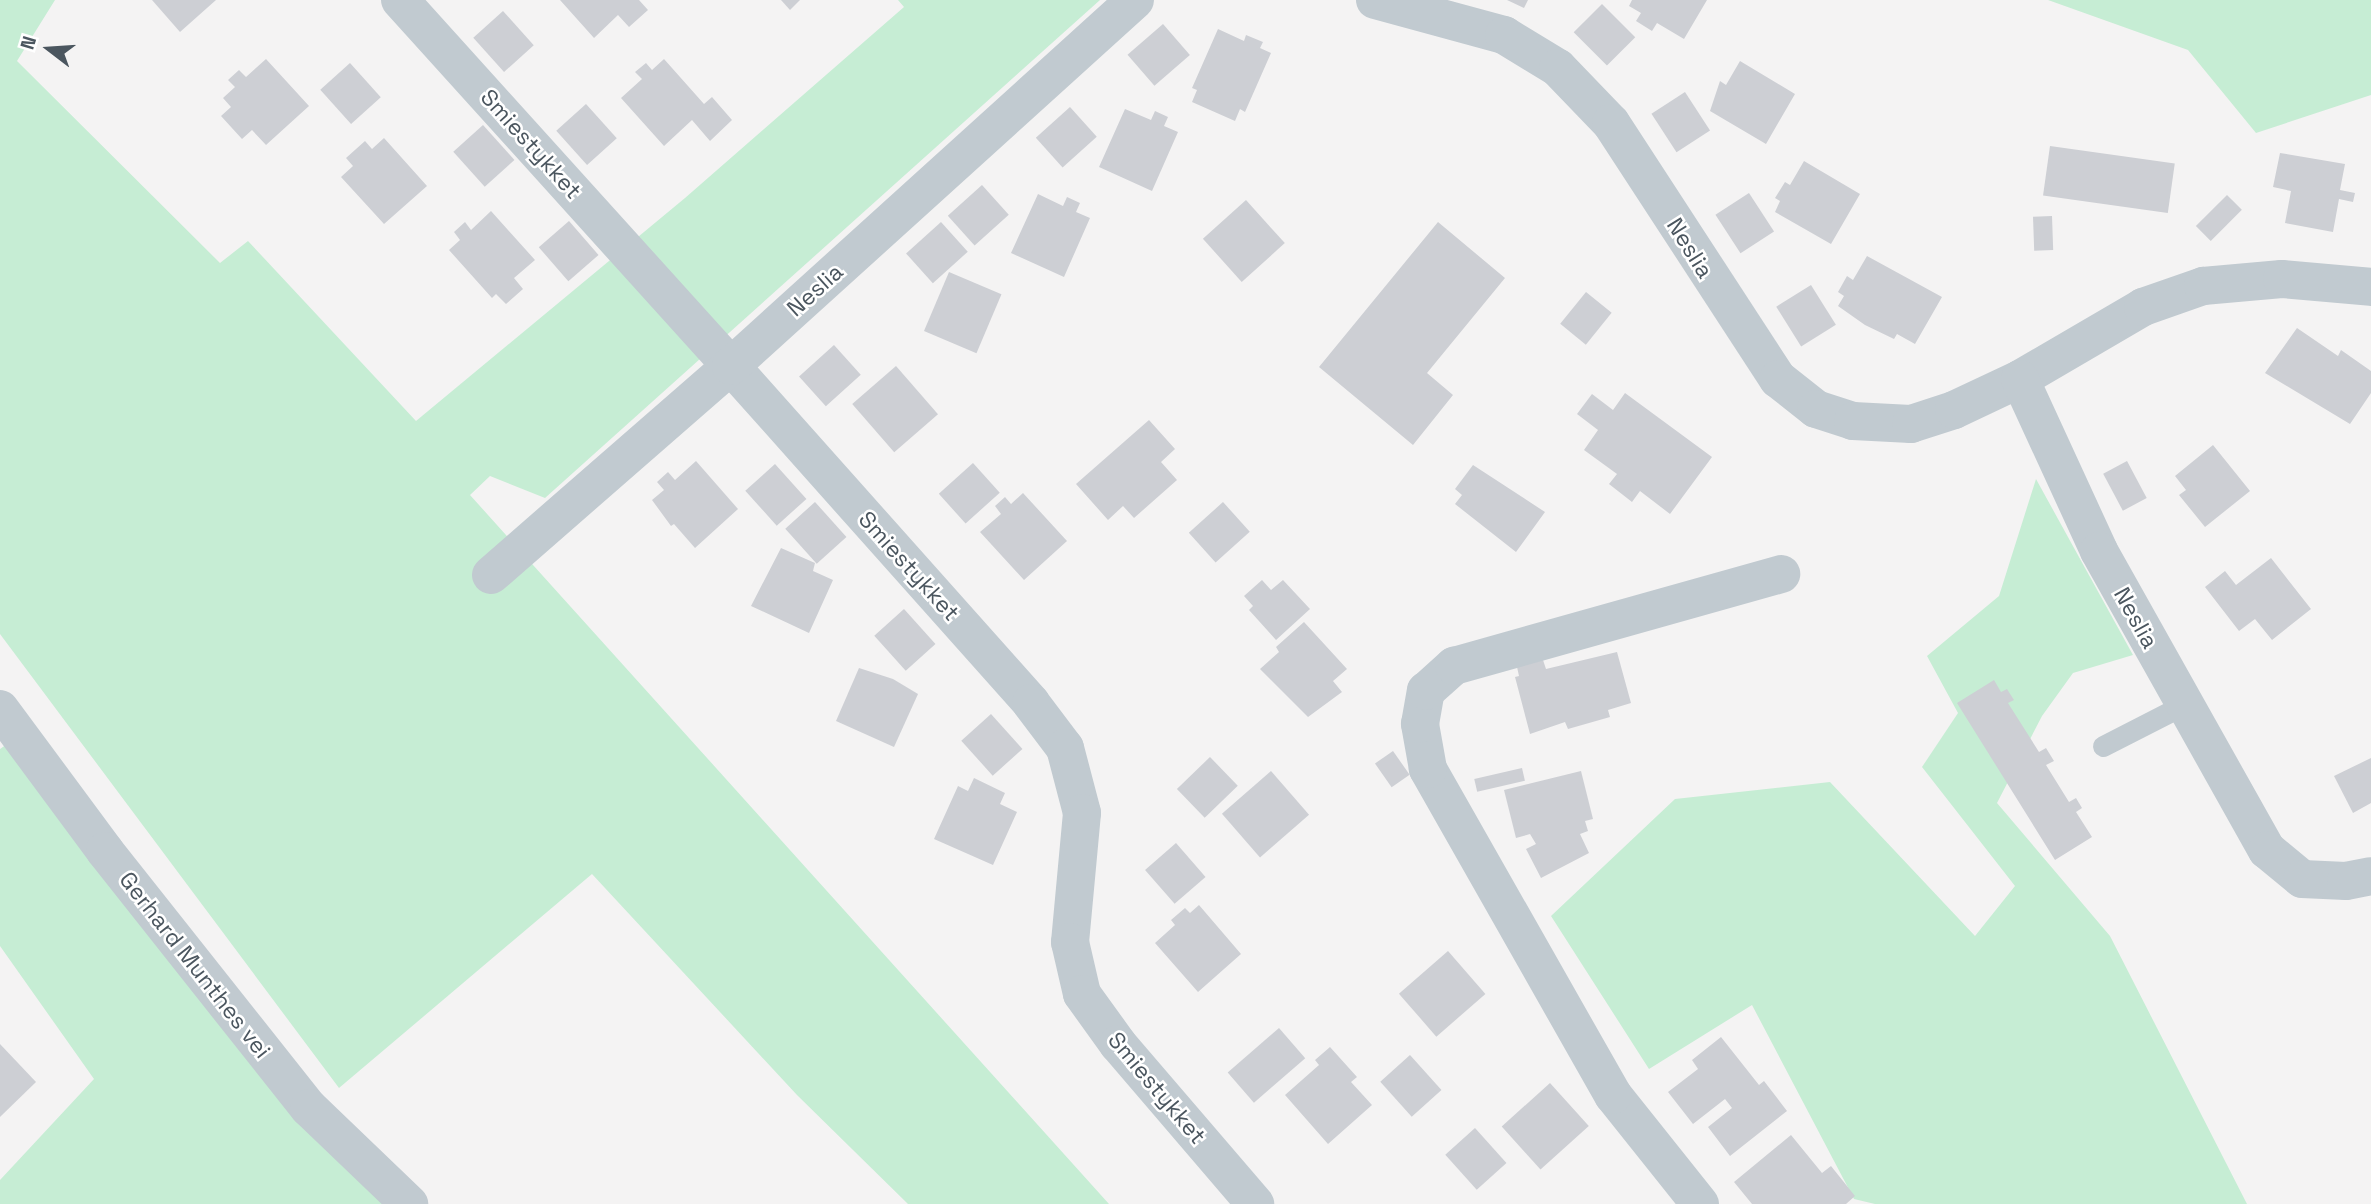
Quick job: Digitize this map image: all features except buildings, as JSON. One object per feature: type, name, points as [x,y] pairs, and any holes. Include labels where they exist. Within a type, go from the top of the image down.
[{"type":"street","name":"Smiestykket","points":[[400,0],[732,366],[1031,703],[1065,748],[1082,813],[1070,942],[1083,994],[1118,1044],[1255,1204]]},
{"type":"street","name":"Neslia","points":[[491,575],[732,366],[1135,0]]},
{"type":"street","name":"Neslia","points":[[1375,0],[1504,35],[1558,68],[1611,124],[1777,379],[1816,409],[1853,421],[1911,424],[1954,410],[2020,379],[2143,307],[2203,286],[2282,279],[2371,287]]},
{"type":"street","name":"Neslia","points":[[2020,379],[2099,551],[2267,850],[2302,878],[2346,881],[2371,876]]},
{"type":"street","points":[[1700,1204],[1613,1095],[1428,769],[1420,723],[1426,691],[1454,666],[1781,574]]},
{"type":"street","name":"Gerhard Munthes vei","points":[[0,709],[105,851],[309,1108],[409,1204]]},
{"type":"lane","points":[[2104,746],[2185,704]]},
{"type":"green space","points":[[0,0],[55,0],[17,61],[220,263],[248,241],[416,421],[685,198],[904,7],[898,0],[1100,0],[545,498],[490,476],[470,495],[1109,1204],[908,1204],[797,1095],[592,874],[339,1088],[0,634]]},
{"type":"green space","points":[[2048,0],[2371,0],[2371,95],[2256,133],[2188,50]]},
{"type":"green space","points":[[2036,479],[2133,655],[2073,673],[2042,716],[1997,803],[2110,936],[2247,1204],[1875,1204],[1854,1199],[1752,1005],[1649,1069],[1551,916],[1675,799],[1830,782],[1975,936],[2015,886],[1922,767],[1958,713],[1927,656],[1999,596]]},
{"type":"green space","points":[[17,737],[389,1204],[0,1204],[0,1180],[94,1079],[0,946],[0,749]]}]
